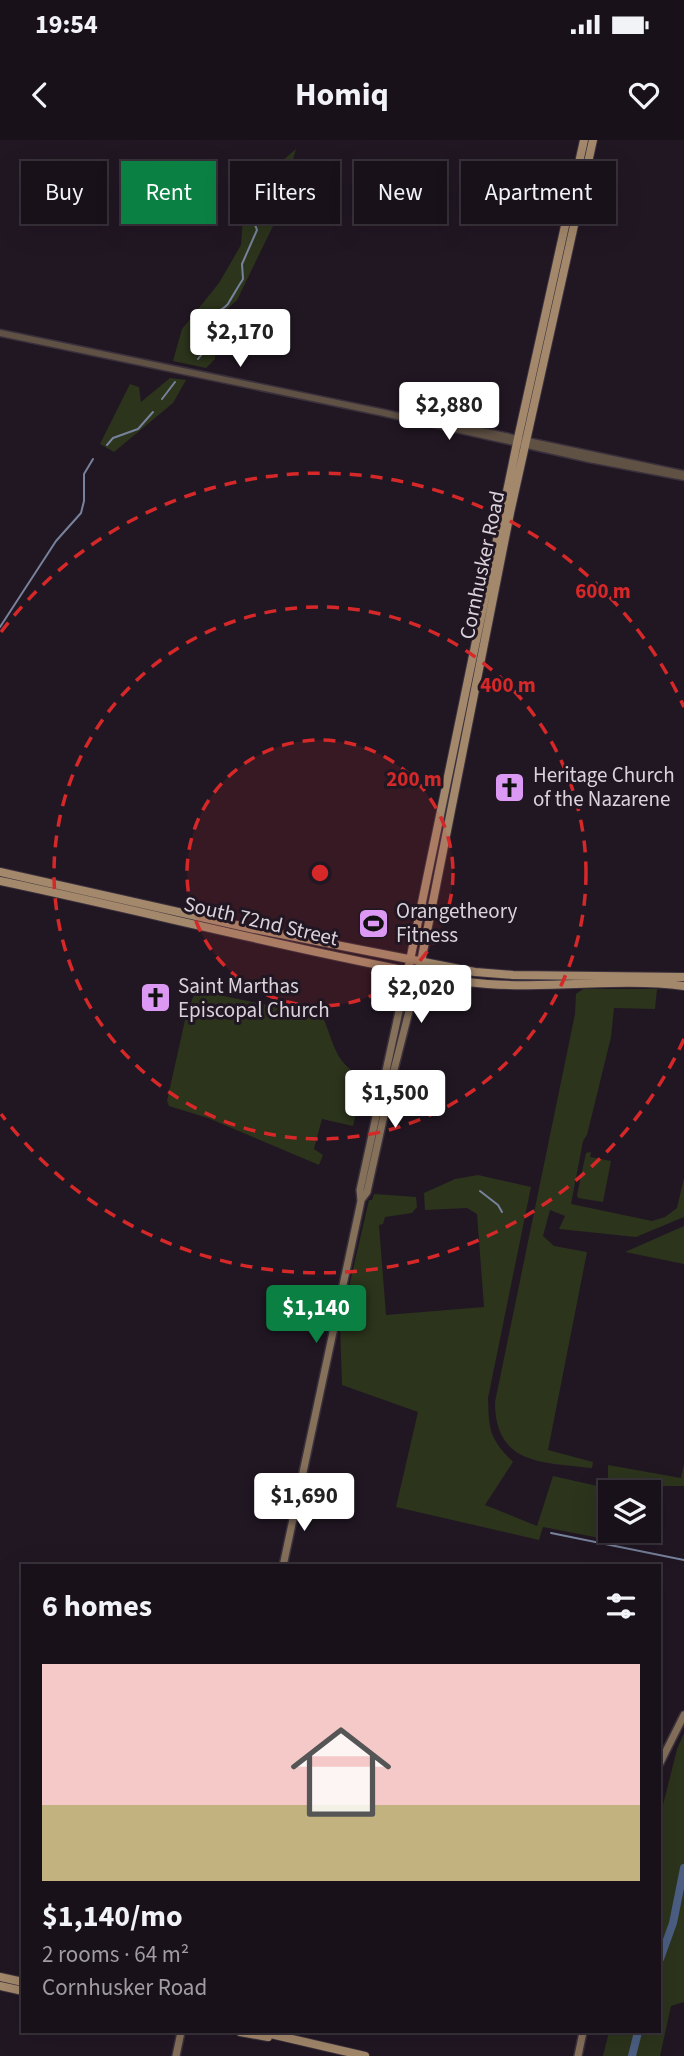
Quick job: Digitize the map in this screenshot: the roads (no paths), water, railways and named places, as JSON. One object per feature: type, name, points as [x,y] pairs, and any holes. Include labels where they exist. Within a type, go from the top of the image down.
[{"type":"main road","name":"Cornhusker Road","points":[[283,1564],[361,1201],[360,1190],[584,140]]},
{"type":"main road","name":"Cornhusker Road","points":[[361,1201],[367,1192],[419,972],[521,442],[593,140]]},
{"type":"main road","points":[[447,828],[444,821],[451,785],[453,754]]},
{"type":"main road","points":[[388,955],[401,953],[408,945],[427,856],[435,838]]},
{"type":"main road","name":"South 72nd Street","points":[[0,873],[222,922],[446,966],[500,974],[684,986]]},
{"type":"main road","name":"South 72nd Street","points":[[0,881],[112,904],[233,934],[480,984],[507,985],[573,979]]},
{"type":"main road","points":[[425,940],[428,955],[446,966]]},
{"type":"main road","points":[[377,964],[400,977],[403,984],[402,995]]},
{"type":"main road","points":[[573,979],[615,978],[630,974],[684,977]]},
{"type":"main road","points":[[413,998],[423,981],[436,976]]},
{"type":"main road","points":[[661,1761],[684,1714]]},
{"type":"main road","points":[[0,1978],[21,1982]]},
{"type":"main road","points":[[0,1986],[21,1991]]},
{"type":"main road","points":[[176,2056],[181,2033]]},
{"type":"main road","points":[[247,2033],[365,2056]]},
{"type":"main road","points":[[265,2033],[281,2038]]},
{"type":"main road","points":[[578,2056],[583,2033]]},
{"type":"street","points":[[0,333],[380,412],[462,425],[521,442],[684,476]]},
{"type":"waterway","points":[[198,359],[205,350],[197,330],[205,319],[228,304],[243,279],[242,264],[257,230],[255,224]]},
{"type":"waterway","points":[[162,399],[175,382]]},
{"type":"waterway","points":[[107,445],[113,438],[138,429],[153,412]]},
{"type":"waterway","points":[[0,627],[56,541],[81,513],[84,474],[93,459]]},
{"type":"waterway","points":[[480,1191],[498,1205],[502,1212]]},
{"type":"waterway","points":[[551,1533],[684,1560]]},
{"type":"waterway","points":[[661,1956],[673,1923],[684,1868]]},
{"type":"waterway","points":[[632,2056],[638,2033]]},
{"type":"place","name":"Heritage Church of the Nazarene","points":[[510,787]]},
{"type":"place","name":"Orangetheory Fitness","points":[[373,923]]},
{"type":"place","name":"Saint Marthas Episcopal Church","points":[[155,998]]}]
